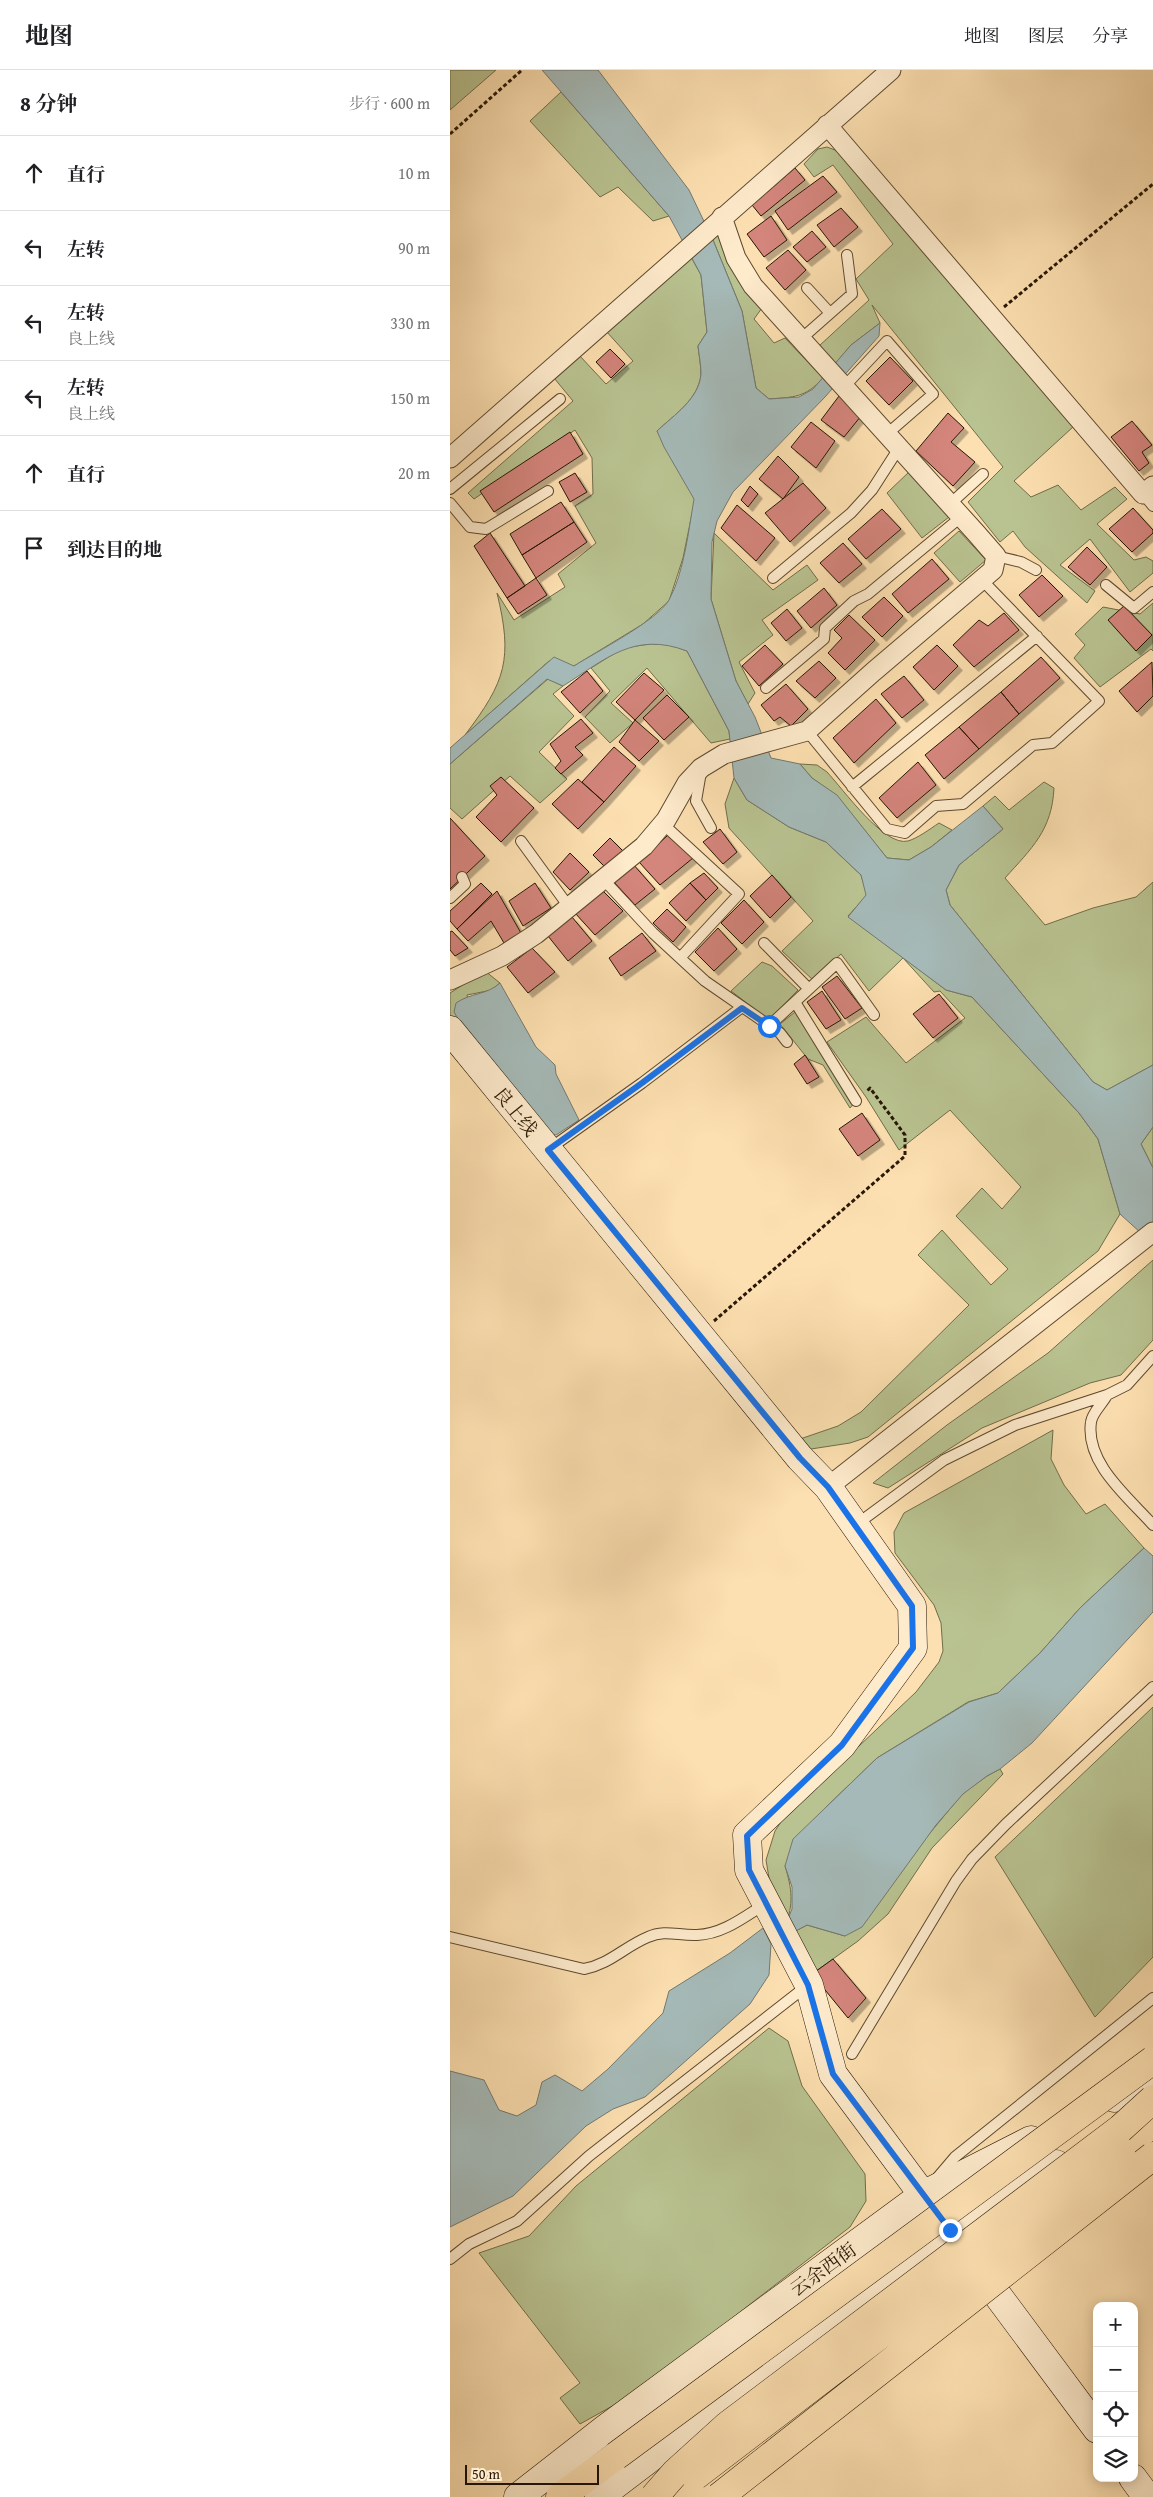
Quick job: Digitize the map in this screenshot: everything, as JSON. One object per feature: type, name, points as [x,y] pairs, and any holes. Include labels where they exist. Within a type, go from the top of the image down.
[{"type":"highway","points":[[560,2497],[1153,2060]]},
{"type":"highway","points":[[654,2497],[675,2473],[728,2425],[1120,2129],[1153,2099]]},
{"type":"highway","points":[[675,2497],[694,2478],[1066,2195],[1121,2151],[1153,2122]]},
{"type":"highway","points":[[719,2497],[1153,2156]]},
{"type":"street","points":[[450,458],[891,70]]},
{"type":"street","points":[[827,125],[992,317],[1150,495]]},
{"type":"street","points":[[450,980],[502,956],[536,934],[644,846],[663,824],[687,783],[701,768],[724,754],[807,731],[993,570],[996,556],[753,286],[716,223]]},
{"type":"street","name":"良上线","points":[[450,1030],[800,1458],[828,1487],[856,1524],[912,1606],[913,1648],[842,1745],[747,1836],[749,1870],[808,1985],[833,2074],[1093,2424]]},
{"type":"street","points":[[828,1487],[1147,1237]]},
{"type":"street","name":"云余西街","points":[[518,2497],[605,2429],[923,2195],[1153,2078]]},
{"type":"street","points":[[599,2497],[950,2230],[1153,2104]]},
{"type":"street","points":[[1136,2482],[1147,2497]]},
{"type":"lane","points":[[801,340],[852,294],[848,255]]},
{"type":"lane","points":[[807,288],[830,313]]},
{"type":"lane","points":[[773,578],[851,514],[872,490],[893,441],[932,394],[887,341],[844,387]]},
{"type":"lane","points":[[450,489],[560,399]]},
{"type":"lane","points":[[766,688],[824,639],[825,628],[854,601],[868,594],[956,510],[983,474]]},
{"type":"lane","points":[[450,503],[470,527],[486,529],[548,491]]},
{"type":"lane","points":[[996,556],[1021,562],[1036,570]]},
{"type":"lane","points":[[807,731],[887,829],[905,833],[936,806],[963,804],[1033,745],[1052,743],[1099,701],[982,580]]},
{"type":"lane","points":[[1106,585],[1134,608],[1153,592]]},
{"type":"lane","points":[[852,787],[1037,636]]},
{"type":"lane","points":[[701,768],[696,801],[710,828]]},
{"type":"lane","points":[[663,824],[739,894],[680,958]]},
{"type":"lane","points":[[521,841],[569,907]]},
{"type":"lane","points":[[450,898],[465,884],[462,877]]},
{"type":"lane","points":[[603,879],[653,933],[705,981],[769,1026],[787,1042]]},
{"type":"lane","points":[[764,943],[809,989]]},
{"type":"lane","points":[[769,1026],[837,963],[874,1015]]},
{"type":"lane","points":[[795,1002],[856,1101]]},
{"type":"lane","points":[[548,1150],[742,1008]]},
{"type":"lane","points":[[856,1524],[944,1460],[1015,1425],[1107,1396],[1127,1385],[1153,1356]]},
{"type":"lane","points":[[1107,1396],[1091,1420],[1092,1446],[1105,1471],[1153,1525]]},
{"type":"lane","points":[[852,2054],[956,1881],[972,1859],[1006,1824],[1153,1687]]},
{"type":"lane","points":[[450,1937],[584,1969],[600,1966],[648,1937],[668,1932],[695,1935],[713,1933],[736,1923],[766,1904]]},
{"type":"lane","points":[[450,2259],[468,2244],[517,2221],[589,2156],[808,1985]]},
{"type":"lane","points":[[923,2195],[955,2157],[1153,1998]]},
{"type":"path","points":[[450,134],[522,70]]},
{"type":"path","points":[[992,317],[1153,184]]},
{"type":"path","points":[[699,1334],[905,1156],[905,1135],[870,1088],[856,1101]]},
{"type":"green space","points":[[450,70],[496,70],[450,110]]},
{"type":"green space","points":[[561,92],[669,216],[653,221],[618,187],[600,197],[530,121]]},
{"type":"green space","points":[[827,147],[843,153],[1073,427],[1014,481],[1031,497],[1058,485],[1081,510],[1115,487],[1127,499],[1097,524],[1134,560],[1146,557],[1153,561],[1153,573],[1130,592],[1090,539],[1060,565],[1095,591],[1087,603],[1025,547],[1013,531],[1000,542],[968,502],[1003,467],[872,305],[880,323],[851,345],[835,364],[819,346],[869,300],[856,279],[893,244],[833,165],[814,177],[804,164],[818,149]]},
{"type":"green space","points":[[721,231],[762,308],[754,319],[774,343],[785,338],[823,378],[817,385],[805,393],[792,397],[769,399],[756,388],[742,311],[713,240]]},
{"type":"green space","points":[[691,257],[701,275],[707,332],[698,346],[701,374],[696,391],[691,399],[657,431],[695,499],[683,558],[669,601],[643,624],[574,666],[549,661],[465,735],[490,699],[502,668],[505,653],[505,635],[497,593],[514,620],[565,587],[558,574],[596,543],[575,506],[593,494],[592,458],[575,430],[474,499],[468,493],[573,401],[554,378],[579,355],[606,384],[633,361],[606,331]]},
{"type":"green space","points":[[910,471],[949,517],[922,538],[887,493]]},
{"type":"green space","points":[[959,531],[986,560],[960,582],[934,553]]},
{"type":"green space","points":[[714,533],[773,590],[807,565],[818,580],[762,620],[773,635],[739,662],[755,693],[748,704],[736,681],[711,599]]},
{"type":"green space","points":[[1153,603],[1153,651],[1151,649],[1100,687],[1074,658],[1085,645],[1075,634],[1103,607],[1140,614]]},
{"type":"green space","points":[[650,644],[668,644],[687,651],[729,731],[730,739],[711,743],[647,668],[611,703],[633,723],[610,743],[585,717],[610,691],[591,668],[623,648]]},
{"type":"green space","points":[[548,679],[563,686],[553,694],[574,716],[539,752],[567,779],[540,803],[510,776],[462,819],[450,808],[450,764]]},
{"type":"green space","points":[[800,764],[817,765],[827,772],[864,815],[887,835],[898,840],[912,840],[939,823],[952,830],[931,847],[909,860],[887,858],[837,796],[812,778]]},
{"type":"green space","points":[[734,778],[747,800],[789,827],[826,842],[861,875],[867,895],[848,916],[946,990],[972,997],[1079,1113],[1098,1139],[1120,1214],[1098,1251],[868,1437],[850,1443],[811,1449],[800,1439],[838,1426],[861,1412],[969,1305],[918,1255],[942,1230],[991,1285],[1008,1269],[956,1216],[982,1188],[1002,1209],[1021,1187],[950,1110],[899,1150],[866,1097],[827,1042],[866,1017],[906,1063],[965,1018],[940,991],[934,992],[903,958],[869,991],[841,954],[813,980],[782,951],[813,921],[729,828],[725,804]]},
{"type":"green space","points":[[1044,782],[1054,788],[1045,827],[1032,847],[1005,878],[1045,925],[1093,908],[1136,897],[1153,882],[1153,1065],[1107,1090],[1093,1082],[950,905],[946,890],[959,865],[1003,829],[983,806],[995,796],[1009,810]]},
{"type":"green space","points":[[762,962],[772,966],[798,990],[769,1020],[731,991]]},
{"type":"green space","points":[[485,971],[500,983],[492,990],[467,995],[475,1044],[450,1016],[450,993]]},
{"type":"green space","points":[[795,1012],[856,1101],[850,1108],[823,1065],[808,1059],[780,1024]]},
{"type":"green space","points":[[1153,1127],[1153,1168],[1141,1144]]},
{"type":"green space","points":[[1153,1260],[1153,1340],[1121,1375],[1090,1383],[982,1428],[888,1488],[873,1483],[947,1425],[1048,1353]]},
{"type":"green space","points":[[1053,1430],[1051,1459],[1064,1485],[1086,1514],[1105,1504],[1144,1548],[1080,1608],[1040,1653],[998,1693],[968,1702],[877,1758],[826,1807],[785,1866],[791,1903],[785,1926],[772,1896],[766,1860],[775,1831],[788,1811],[813,1785],[858,1747],[916,1692],[939,1662],[943,1651],[941,1623],[934,1605],[895,1553],[894,1532],[904,1513]]},
{"type":"green space","points":[[1153,1707],[1153,1957],[1095,2017],[995,1857]]},
{"type":"green space","points":[[1000,1769],[1003,1774],[932,1848],[888,1914],[858,1941],[812,1974],[790,1934],[807,1925],[845,1936],[963,1793]]},
{"type":"green space","points":[[769,2028],[788,2041],[802,2086],[865,2174],[866,2201],[850,2227],[634,2394],[580,2424],[560,2398],[580,2383],[479,2253],[529,2236],[576,2186]]},
{"type":"shaded area","points":[[542,70],[598,70],[689,190],[713,240],[742,311],[756,388],[769,399],[799,397],[813,389],[851,345],[880,323],[879,336],[825,397],[733,492],[717,521],[712,542],[711,599],[736,681],[755,717],[771,758],[800,764],[812,778],[837,795],[887,858],[909,860],[931,847],[983,806],[1003,829],[959,865],[946,890],[950,905],[1093,1082],[1107,1090],[1153,1065],[1153,1127],[1141,1144],[1153,1168],[1153,1244],[1120,1214],[1098,1139],[1079,1113],[972,997],[946,990],[848,917],[866,895],[861,875],[826,842],[789,827],[747,800],[734,778],[729,731],[687,651],[651,644],[636,646],[607,658],[563,686],[547,679],[450,764],[450,748],[554,657],[574,666],[640,626],[663,608],[669,600],[679,577],[694,499],[657,431],[685,406],[696,391],[699,383],[701,371],[698,346],[707,332],[701,275],[669,216]]},
{"type":"shaded area","points":[[500,983],[536,1047],[555,1065],[556,1074],[579,1120],[556,1135],[546,1133],[463,1027],[454,1012],[456,1003],[467,997],[490,990]]},
{"type":"shaded area","points":[[1144,1548],[1153,1556],[1153,1612],[1032,1743],[1000,1769],[963,1794],[936,1825],[862,1927],[845,1936],[807,1925],[790,1934],[785,1926],[792,1909],[792,1887],[785,1866],[793,1839],[877,1758],[969,1702],[998,1693],[1040,1653],[1080,1608]]},
{"type":"shaded area","points":[[763,1928],[771,1944],[769,1975],[750,2004],[645,2097],[613,2109],[586,2126],[513,2196],[450,2227],[450,2071],[484,2080],[499,2110],[517,2116],[536,2105],[542,2082],[555,2075],[582,2091],[608,2069],[663,2013],[669,1991],[730,1953]]},
{"type":"building","points":[[795,168],[805,180],[761,216],[752,205]]},
{"type":"building","points":[[823,176],[837,192],[788,230],[775,211]]},
{"type":"building","points":[[841,208],[858,227],[834,247],[817,225]]},
{"type":"building","points":[[771,216],[787,240],[764,257],[747,234]]},
{"type":"building","points":[[812,231],[826,247],[807,262],[793,247]]},
{"type":"building","points":[[788,250],[806,270],[785,290],[766,268]]},
{"type":"building","points":[[610,349],[625,364],[611,378],[596,362]]},
{"type":"building","points":[[890,357],[913,381],[889,405],[866,381]]},
{"type":"building","points":[[839,396],[861,416],[844,437],[821,420]]},
{"type":"building","points":[[948,413],[964,428],[951,442],[975,462],[953,486],[916,451]]},
{"type":"building","points":[[1132,421],[1152,445],[1142,452],[1149,463],[1139,471],[1111,437]]},
{"type":"building","points":[[811,422],[835,441],[816,468],[791,447]]},
{"type":"building","points":[[570,432],[583,454],[494,512],[480,491]]},
{"type":"building","points":[[778,456],[799,477],[783,499],[759,479]]},
{"type":"building","points":[[575,473],[587,492],[570,502],[559,482]]},
{"type":"building","points":[[803,483],[826,508],[790,542],[765,513]]},
{"type":"building","points":[[750,486],[758,494],[748,507],[741,500]]},
{"type":"building","points":[[561,502],[574,522],[522,555],[510,534]]},
{"type":"building","points":[[737,505],[775,538],[756,561],[721,528]]},
{"type":"building","points":[[1133,508],[1153,530],[1153,533],[1132,552],[1109,529]]},
{"type":"building","points":[[882,509],[901,529],[866,559],[848,539]]},
{"type":"building","points":[[574,522],[587,542],[536,578],[522,555]]},
{"type":"building","points":[[490,533],[525,586],[507,598],[474,546]]},
{"type":"building","points":[[843,543],[862,564],[839,583],[820,563]]},
{"type":"building","points":[[1087,547],[1107,567],[1090,585],[1068,567]]},
{"type":"building","points":[[932,559],[949,579],[908,613],[892,594]]},
{"type":"building","points":[[1042,575],[1063,596],[1039,617],[1019,595]]},
{"type":"building","points":[[536,578],[547,595],[518,614],[507,598]]},
{"type":"building","points":[[824,588],[837,605],[811,628],[797,611]]},
{"type":"building","points":[[884,597],[903,616],[882,637],[862,617]]},
{"type":"building","points":[[1124,606],[1152,635],[1136,651],[1108,620]]},
{"type":"building","points":[[787,609],[802,628],[786,641],[771,623]]},
{"type":"building","points":[[1004,613],[1019,630],[974,667],[953,645],[979,620],[988,626]]},
{"type":"building","points":[[849,615],[875,640],[845,670],[828,653],[842,638],[834,630]]},
{"type":"building","points":[[765,645],[783,664],[759,686],[742,666]]},
{"type":"building","points":[[937,645],[958,666],[934,690],[913,667]]},
{"type":"building","points":[[1041,657],[1060,678],[1019,714],[1001,692]]},
{"type":"building","points":[[819,661],[836,678],[815,698],[796,681]]},
{"type":"building","points":[[1152,662],[1153,696],[1137,712],[1119,691]]},
{"type":"building","points":[[587,671],[603,691],[580,713],[561,692]]},
{"type":"building","points":[[644,673],[664,690],[635,720],[616,702]]},
{"type":"building","points":[[904,676],[924,700],[902,718],[881,694]]},
{"type":"building","points":[[786,684],[808,709],[791,726],[780,717],[774,721],[761,705]]},
{"type":"building","points":[[1001,692],[1019,714],[979,749],[959,727]]},
{"type":"building","points":[[667,695],[689,717],[664,740],[643,718]]},
{"type":"building","points":[[876,699],[896,723],[854,763],[833,738]]},
{"type":"building","points":[[581,719],[593,733],[575,747],[583,755],[561,774],[555,768],[561,761],[550,744]]},
{"type":"building","points":[[635,720],[659,741],[639,761],[619,742]]},
{"type":"building","points":[[959,727],[979,749],[944,779],[925,755]]},
{"type":"building","points":[[614,747],[636,766],[604,802],[582,782]]},
{"type":"building","points":[[918,762],[936,785],[897,818],[879,798]]},
{"type":"building","points":[[501,777],[534,808],[501,842],[476,817],[497,795],[490,786]]},
{"type":"building","points":[[578,779],[604,802],[578,829],[552,804]]},
{"type":"building","points":[[450,818],[485,856],[450,889]]},
{"type":"building","points":[[720,829],[737,852],[723,864],[703,842]]},
{"type":"building","points":[[668,835],[693,858],[660,885],[639,862]]},
{"type":"building","points":[[610,838],[623,851],[607,869],[593,855]]},
{"type":"building","points":[[570,853],[589,872],[570,890],[553,872]]},
{"type":"building","points":[[633,864],[655,889],[635,905],[613,881]]},
{"type":"building","points":[[704,873],[718,888],[706,900],[690,883]]},
{"type":"building","points":[[772,875],[791,897],[770,918],[750,896]]},
{"type":"building","points":[[481,883],[492,894],[457,929],[450,921],[450,911]]},
{"type":"building","points":[[535,883],[551,908],[523,926],[509,901]]},
{"type":"building","points":[[690,883],[706,900],[686,921],[669,903]]},
{"type":"building","points":[[601,889],[623,911],[595,935],[575,913]]},
{"type":"building","points":[[497,891],[521,933],[504,943],[491,921],[468,941],[457,929]]},
{"type":"building","points":[[744,900],[764,922],[742,944],[721,923]]},
{"type":"building","points":[[667,909],[686,927],[673,942],[653,923]]},
{"type":"building","points":[[572,917],[592,941],[568,961],[548,936]]},
{"type":"building","points":[[718,928],[737,949],[714,971],[695,952]]},
{"type":"building","points":[[452,931],[468,948],[455,956],[450,950],[450,932]]},
{"type":"building","points":[[642,933],[656,951],[621,976],[609,958]]},
{"type":"building","points":[[532,948],[555,972],[528,993],[507,967]]},
{"type":"building","points":[[837,976],[862,1008],[845,1019],[822,987]]},
{"type":"building","points":[[822,991],[841,1020],[826,1029],[807,1002]]},
{"type":"building","points":[[939,994],[958,1018],[933,1038],[913,1014]]},
{"type":"building","points":[[805,1055],[819,1077],[807,1084],[794,1064]]},
{"type":"building","points":[[862,1113],[880,1140],[858,1156],[839,1129]]},
{"type":"building","points":[[833,1959],[866,1998],[848,2018],[812,1974]]},
{"type":"route","points":[[769,1026],[742,1008],[548,1150],[800,1458],[828,1487],[856,1524],[912,1606],[913,1648],[842,1745],[747,1836],[749,1870],[808,1985],[833,2074],[950,2230]]}]
